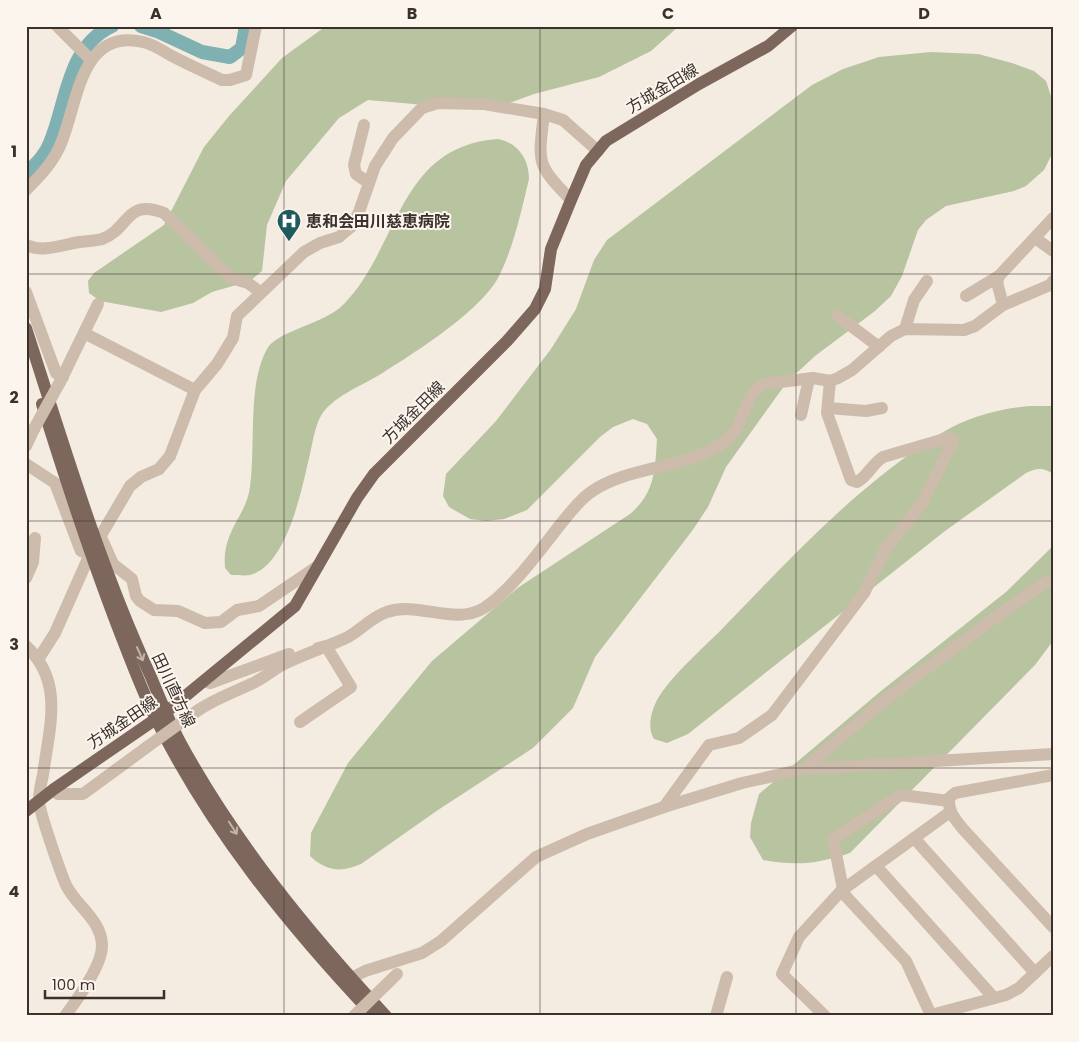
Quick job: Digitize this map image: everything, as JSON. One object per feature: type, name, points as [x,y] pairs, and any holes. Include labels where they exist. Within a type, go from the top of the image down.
[{"type":"main road","name":"方城金田線","points":[[26,811],[161,715],[295,606],[357,498],[374,474],[507,342],[535,309],[545,289],[551,249],[571,200],[586,165],[606,141],[699,84],[768,46],[792,26]]},
{"type":"main road","name":"田川直方線","points":[[26,328],[95,544]]},
{"type":"main road","name":"田川直方線","points":[[26,354],[95,544],[161,715],[225,836],[264,887],[347,981],[374,1016]]},
{"type":"main road","name":"田川直方線","points":[[347,981],[386,1016]]},
{"type":"street","points":[[57,26],[85,55]]},
{"type":"street","points":[[85,55],[120,40],[134,40],[145,42],[222,80],[230,80],[246,75],[256,26]]},
{"type":"street","points":[[26,190],[48,167],[59,148],[85,55]]},
{"type":"street","points":[[39,658],[55,632],[95,544],[130,486],[141,476],[159,469],[170,456],[196,390],[217,364],[233,338],[237,316],[304,252],[320,243],[339,237],[352,226],[375,166],[393,138],[422,108],[438,103],[484,104],[544,114],[562,120],[598,151]]},
{"type":"street","points":[[544,114],[541,163],[548,177],[571,200]]},
{"type":"street","points":[[364,125],[354,165],[356,174],[369,183]]},
{"type":"street","points":[[26,245],[47,249],[103,239],[130,215],[144,208],[153,208],[164,213],[231,278],[248,283],[260,292]]},
{"type":"street","points":[[966,296],[999,276],[1053,218]]},
{"type":"street","points":[[1035,238],[1053,251]]},
{"type":"street","points":[[999,276],[997,282],[1003,305]]},
{"type":"street","points":[[905,329],[914,300],[927,281]]},
{"type":"street","points":[[53,790],[58,794],[83,794],[214,699],[252,684],[280,666],[348,637],[372,619],[388,612],[407,610],[471,615],[486,606],[524,570],[574,507],[590,492],[615,478],[713,450],[729,438],[741,423],[752,393],[758,386],[809,379],[830,381],[852,370],[891,336],[905,329],[964,330],[975,326],[1003,305],[1050,285],[1053,281]]},
{"type":"street","points":[[26,292],[56,373],[62,379]]},
{"type":"street","points":[[26,446],[62,379],[98,304]]},
{"type":"street","points":[[838,316],[879,347]]},
{"type":"street","points":[[84,333],[196,390]]},
{"type":"street","points":[[802,415],[809,379]]},
{"type":"street","points":[[664,807],[710,746],[739,738],[772,715],[864,594],[886,548],[921,505],[952,444],[952,439],[948,438],[883,457],[874,463],[863,479],[857,482],[851,480],[828,413],[830,381]]},
{"type":"street","points":[[828,408],[866,411],[882,408]]},
{"type":"street","points":[[26,464],[55,483],[81,551],[95,544]]},
{"type":"street","points":[[26,578],[33,562],[35,538]]},
{"type":"street","points":[[95,544],[113,564],[132,580],[136,596],[140,601],[154,610],[178,611],[205,623],[221,622],[237,610],[259,606],[318,566]]},
{"type":"street","points":[[804,769],[886,699],[993,619],[1053,579]]},
{"type":"street","points":[[26,646],[39,658],[49,678],[52,697],[39,802],[66,886],[95,923],[102,940],[100,958],[65,1016]]},
{"type":"street","points":[[204,681],[210,683],[292,652],[326,646]]},
{"type":"street","points":[[300,722],[351,687],[326,646]]},
{"type":"street","points":[[354,1016],[397,974],[422,953],[441,941],[536,857],[588,834],[664,807],[742,784],[804,769],[1053,754]]},
{"type":"street","points":[[825,1016],[782,974],[798,938],[842,890],[914,838],[949,806],[955,793],[1053,775]]},
{"type":"street","points":[[1053,927],[949,806],[901,795],[833,839],[842,890],[906,961],[931,1016],[994,998],[1019,988],[1053,956]]},
{"type":"street","points":[[914,838],[1035,973]]},
{"type":"street","points":[[876,866],[994,998]]},
{"type":"street","points":[[347,981],[366,971],[422,953]]},
{"type":"street","points":[[716,1016],[727,977]]},
{"type":"green space","points":[[326,26],[679,26],[651,51],[599,77],[534,94],[496,108],[482,110],[368,100],[339,118],[286,181],[267,225],[262,271],[250,281],[212,292],[193,303],[161,312],[100,301],[89,293],[88,281],[94,273],[164,225],[204,147],[229,116],[282,58]]},
{"type":"green space","points":[[931,52],[978,54],[1034,71],[1046,81],[1053,102],[1053,152],[1044,170],[1026,186],[1014,191],[946,206],[926,220],[918,230],[902,276],[891,296],[875,311],[815,356],[787,382],[726,467],[708,507],[692,531],[595,657],[573,708],[533,748],[438,810],[361,864],[347,869],[334,869],[316,861],[310,856],[311,833],[348,763],[432,661],[519,587],[630,514],[638,506],[649,489],[654,471],[657,439],[647,424],[633,419],[613,427],[600,437],[527,510],[504,519],[486,521],[470,519],[449,507],[443,496],[446,474],[496,421],[551,349],[576,309],[594,260],[607,240],[812,85],[843,69],[879,57]]},
{"type":"green space","points":[[498,139],[511,144],[521,153],[527,165],[529,179],[513,241],[499,276],[478,303],[464,316],[430,342],[376,377],[334,401],[328,407],[322,414],[316,428],[298,504],[284,541],[274,557],[263,568],[250,575],[231,575],[225,568],[225,555],[231,534],[248,498],[252,471],[254,398],[261,364],[267,349],[280,337],[325,317],[344,304],[363,281],[404,202],[420,179],[440,160],[465,146]]},
{"type":"green space","points":[[1053,406],[1053,474],[1040,469],[1026,473],[945,531],[688,734],[667,743],[654,739],[650,725],[653,710],[657,700],[670,682],[824,525],[852,500],[909,454],[950,428],[983,415],[1005,409]]},
{"type":"green space","points":[[1053,546],[1053,641],[1035,665],[850,853],[827,860],[807,863],[763,860],[750,837],[751,823],[759,794],[881,691],[1006,592]]},
{"type":"waterway","points":[[26,174],[40,160],[48,148],[70,77],[77,62],[97,35],[112,26]]},
{"type":"waterway","points":[[141,26],[157,31],[202,52],[230,57],[242,48],[246,26]]},
{"type":"place","name":"恵和会田川慈恵病院","points":[[289,242]]}]
